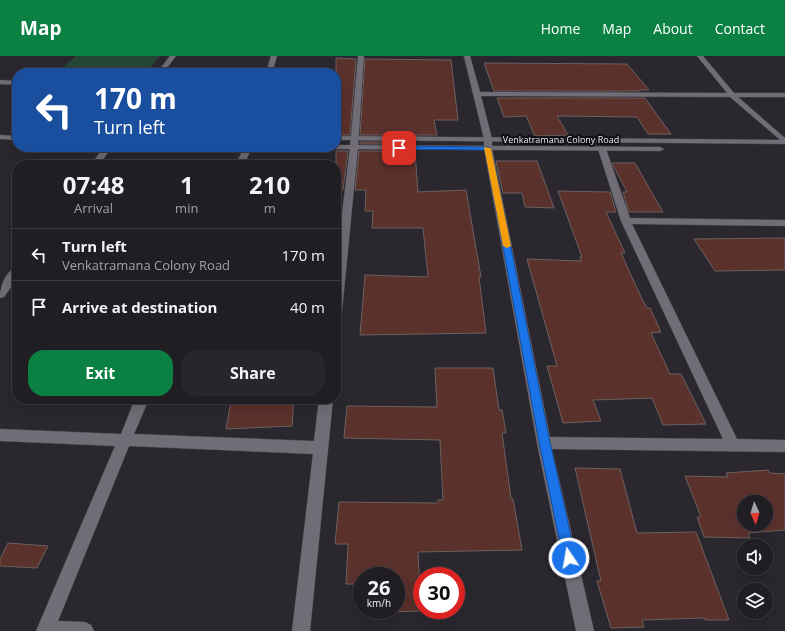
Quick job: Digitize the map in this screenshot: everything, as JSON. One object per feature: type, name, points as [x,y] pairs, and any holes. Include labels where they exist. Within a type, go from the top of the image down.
[{"type":"street","points":[[164,68],[173,56]]},
{"type":"street","points":[[270,68],[274,56]]},
{"type":"street","points":[[341,264],[354,143],[361,56]]},
{"type":"street","points":[[467,56],[488,144],[544,442],[585,631]]},
{"type":"street","points":[[700,56],[733,96],[785,142]]},
{"type":"street","points":[[0,82],[12,83]]},
{"type":"street","points":[[476,94],[785,95]]},
{"type":"street","points":[[0,130],[12,130]]},
{"type":"street","points":[[0,137],[12,138]]},
{"type":"street","points":[[341,139],[354,143]]},
{"type":"street","points":[[488,144],[785,142]]},
{"type":"street","name":"Venkatramana Colony Road","points":[[341,145],[354,143],[488,144],[602,149],[785,149]]},
{"type":"street","points":[[602,149],[626,221],[733,445]]},
{"type":"street","points":[[626,221],[785,222]]},
{"type":"street","points":[[0,294],[12,278]]},
{"type":"street","points":[[85,631],[45,630],[140,404]]},
{"type":"street","points":[[301,631],[325,404]]},
{"type":"street","points":[[0,435],[321,448]]},
{"type":"street","points":[[544,442],[785,446]]},
{"type":"green space","points":[[76,56],[160,56],[150,68],[62,68]]},
{"type":"building","points":[[336,58],[356,59],[350,135],[341,135],[341,68],[336,68]]},
{"type":"building","points":[[365,59],[451,60],[458,120],[434,120],[437,135],[360,135]]},
{"type":"building","points":[[484,63],[627,64],[649,90],[494,91]]},
{"type":"building","points":[[497,98],[645,98],[671,134],[648,134],[637,117],[557,116],[568,135],[535,136],[526,116],[504,117]]},
{"type":"building","points":[[360,142],[415,142],[415,144],[360,144]]},
{"type":"building","points":[[348,151],[343,190],[341,190],[341,160],[336,160],[336,152]]},
{"type":"building","points":[[359,151],[415,151],[418,192],[466,190],[481,277],[479,277],[486,333],[360,335],[365,275],[428,277],[423,228],[372,228],[373,211],[365,211],[366,190],[355,190]]},
{"type":"building","points":[[496,161],[537,161],[554,208],[525,207],[522,193],[503,193]]},
{"type":"building","points":[[612,163],[635,163],[663,212],[629,212],[623,192],[627,192]]},
{"type":"building","points":[[558,191],[610,192],[616,212],[606,212],[625,253],[621,253],[641,297],[647,308],[650,308],[661,332],[651,333],[670,374],[681,374],[706,424],[663,425],[652,398],[593,400],[601,421],[563,423],[547,366],[557,366],[527,259],[581,261],[580,257],[582,257]]},
{"type":"building","points":[[785,238],[785,270],[715,271],[694,239]]},
{"type":"building","points":[[435,368],[493,368],[499,410],[502,410],[506,433],[502,433],[511,499],[513,499],[522,550],[418,552],[419,567],[413,567],[413,611],[405,612],[405,567],[353,567],[353,584],[346,584],[348,544],[335,544],[339,502],[438,503],[438,500],[443,500],[440,440],[344,438],[347,406],[437,407]]},
{"type":"building","points":[[230,404],[294,404],[292,426],[226,429]]},
{"type":"building","points":[[575,468],[620,469],[637,533],[696,532],[729,620],[705,620],[705,618],[642,620],[644,627],[611,628],[597,581],[601,581]]},
{"type":"building","points":[[768,470],[770,473],[785,474],[785,530],[773,531],[773,495],[737,495],[737,531],[773,531],[748,533],[750,538],[704,537],[697,517],[701,517],[685,476],[728,477],[726,473]]},
{"type":"building","points":[[8,543],[48,546],[37,568],[0,566],[0,559]]},
{"type":"slow traffic","points":[[486,148],[488,148],[507,246]]},
{"type":"route","points":[[399,148],[488,148],[544,442],[569,558]]}]
